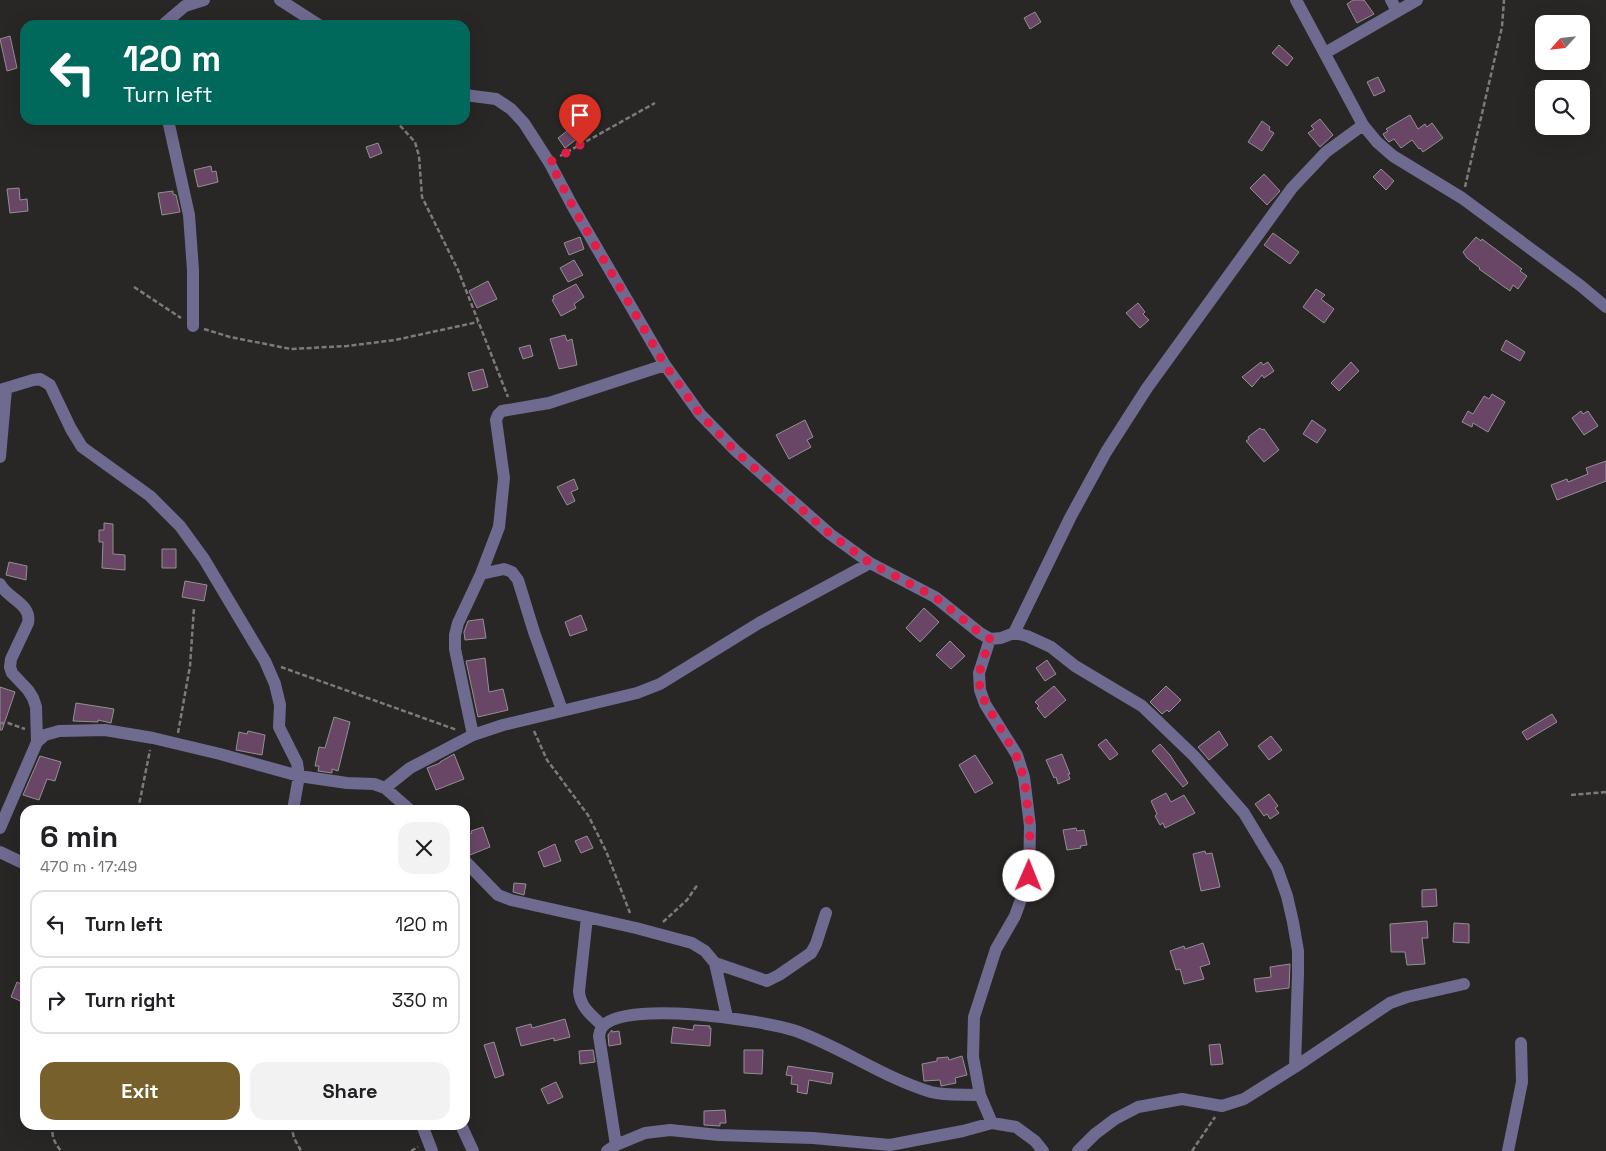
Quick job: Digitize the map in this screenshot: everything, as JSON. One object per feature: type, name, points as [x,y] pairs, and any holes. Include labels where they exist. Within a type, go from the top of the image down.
[{"type":"street","points":[[169,20],[185,6],[204,0]]},
{"type":"street","points":[[280,0],[311,20]]},
{"type":"street","points":[[1296,0],[1363,125],[1377,142],[1393,156],[1462,198],[1581,286],[1606,307]]},
{"type":"street","points":[[1325,53],[1394,6],[1417,0]]},
{"type":"street","points":[[470,96],[496,99],[511,109],[524,123],[550,162],[573,207],[665,365],[700,414],[736,452],[830,534],[870,563],[935,597],[980,633],[990,639],[1001,638],[1014,633],[1027,636],[1051,647],[1075,666],[1142,706],[1194,756],[1244,813],[1277,868],[1294,922],[1298,951],[1295,1067]]},
{"type":"street","points":[[169,125],[189,215],[193,270],[193,326]]},
{"type":"street","points":[[1014,633],[1070,518],[1106,452],[1147,388],[1292,188],[1326,152],[1363,125]]},
{"type":"street","points":[[473,735],[455,649],[455,634],[458,622],[480,574],[498,527],[504,478],[496,420],[498,415],[502,411],[513,408],[549,403],[665,365]]},
{"type":"street","points":[[0,457],[3,390],[33,380],[45,381],[50,385],[82,448],[150,496],[180,526],[204,559],[265,661],[278,696],[278,727],[295,757],[299,776],[294,805]]},
{"type":"street","points":[[385,788],[410,768],[473,735],[562,710],[637,693],[660,684],[759,623],[870,563]]},
{"type":"street","points":[[480,574],[504,569],[512,572],[518,580],[534,632],[562,710]]},
{"type":"street","points":[[0,584],[4,592],[26,608],[30,616],[11,659],[10,667],[12,673],[33,698],[36,707],[37,738],[0,828]]},
{"type":"street","points":[[990,639],[979,673],[980,690],[986,704],[1016,755],[1024,778],[1030,826],[1029,876],[1015,916],[996,949],[974,1016],[973,1057],[980,1095],[992,1123]]},
{"type":"street","points":[[37,738],[58,731],[105,730],[153,738],[299,776],[354,784],[374,784],[385,788],[404,805]]},
{"type":"street","points":[[0,852],[20,862]]},
{"type":"street","points":[[470,866],[498,895],[511,900],[636,928],[692,943],[705,951],[715,963],[727,1017]]},
{"type":"street","points":[[715,963],[762,980],[772,980],[811,953],[816,944],[826,913]]},
{"type":"street","points":[[587,917],[579,991],[580,1000],[584,1009],[603,1026]]},
{"type":"street","points":[[1078,1151],[1095,1134],[1115,1119],[1138,1107],[1182,1099],[1222,1106],[1244,1099],[1390,1003],[1407,997],[1464,984]]},
{"type":"street","points":[[980,1095],[933,1092],[894,1078],[842,1050],[794,1030],[727,1017],[646,1012],[614,1019],[603,1026],[599,1036],[612,1148],[645,1134],[670,1130],[718,1136],[813,1138],[889,1148],[992,1123],[1016,1127],[1043,1151]]},
{"type":"street","points":[[1508,1151],[1522,1082],[1521,1043]]},
{"type":"street","points":[[424,1130],[432,1151]]},
{"type":"street","points":[[463,1130],[472,1151]]},
{"type":"path","points":[[1462,198],[1502,27],[1504,0]]},
{"type":"path","points":[[550,162],[655,103]]},
{"type":"path","points":[[400,125],[415,142],[419,156],[422,197],[458,270],[513,408]]},
{"type":"path","points":[[134,287],[193,326],[230,337],[291,349],[347,346],[395,340],[478,322]]},
{"type":"path","points":[[176,744],[190,666],[194,608]]},
{"type":"path","points":[[265,661],[473,735]]},
{"type":"path","points":[[528,719],[547,760],[591,822],[606,851],[636,928]]},
{"type":"path","points":[[0,723],[8,723],[37,738]]},
{"type":"path","points":[[139,805],[153,738]]},
{"type":"path","points":[[1571,795],[1606,792]]},
{"type":"path","points":[[650,932],[674,913],[687,900],[698,884]]},
{"type":"path","points":[[1192,1151],[1222,1106]]},
{"type":"path","points":[[53,1130],[52,1134],[54,1142],[61,1151]]},
{"type":"path","points":[[292,1130],[301,1151]]},
{"type":"building","points":[[1353,0],[1364,0],[1374,14],[1357,23],[1347,4]]},
{"type":"building","points":[[1035,12],[1041,22],[1030,29],[1024,18]]},
{"type":"building","points":[[10,36],[17,68],[7,71],[0,39]]},
{"type":"building","points":[[1279,45],[1293,58],[1287,66],[1272,53]]},
{"type":"building","points":[[1378,77],[1385,91],[1374,96],[1367,82]]},
{"type":"building","points":[[1410,115],[1418,129],[1425,124],[1427,127],[1432,123],[1443,138],[1423,152],[1412,140],[1401,148],[1394,139],[1389,142],[1383,134],[1388,131],[1386,129]]},
{"type":"building","points":[[584,118],[591,128],[565,148],[558,138]]},
{"type":"building","points":[[1320,119],[1333,135],[1320,147],[1308,133],[1314,129],[1311,126]]},
{"type":"building","points":[[1262,121],[1274,133],[1262,151],[1248,142]]},
{"type":"building","points":[[378,143],[382,153],[370,158],[366,147]]},
{"type":"building","points":[[211,166],[212,172],[216,171],[218,182],[198,187],[194,170]]},
{"type":"building","points":[[1381,169],[1394,181],[1386,190],[1373,177]]},
{"type":"building","points":[[1264,174],[1280,191],[1267,205],[1250,188]]},
{"type":"building","points":[[19,188],[20,200],[27,199],[28,211],[10,213],[7,189]]},
{"type":"building","points":[[173,191],[173,194],[176,195],[180,212],[162,215],[158,193]]},
{"type":"building","points":[[1273,233],[1299,252],[1290,264],[1264,245]]},
{"type":"building","points":[[580,237],[584,249],[569,255],[564,243]]},
{"type":"building","points":[[1476,237],[1481,241],[1482,239],[1522,269],[1520,271],[1527,276],[1518,289],[1513,285],[1510,291],[1467,258],[1463,252]]},
{"type":"building","points":[[574,260],[583,275],[568,282],[560,268]]},
{"type":"building","points":[[488,281],[497,299],[477,308],[469,291]]},
{"type":"building","points":[[576,284],[584,297],[574,304],[576,308],[561,316],[552,300],[554,299],[553,296]]},
{"type":"building","points":[[1316,289],[1325,295],[1321,299],[1334,309],[1324,323],[1303,307]]},
{"type":"building","points":[[1138,303],[1145,312],[1143,314],[1149,320],[1140,328],[1126,313]]},
{"type":"building","points":[[565,335],[567,341],[572,339],[577,365],[559,369],[550,339]]},
{"type":"building","points":[[1506,340],[1525,352],[1520,361],[1501,350]]},
{"type":"building","points":[[530,345],[533,356],[523,359],[519,348]]},
{"type":"building","points":[[1261,362],[1263,365],[1268,362],[1274,371],[1264,378],[1262,375],[1252,387],[1242,377]]},
{"type":"building","points":[[1351,362],[1359,371],[1339,391],[1331,383]]},
{"type":"building","points":[[483,369],[488,387],[473,391],[468,373]]},
{"type":"building","points":[[1492,394],[1505,402],[1488,432],[1473,423],[1472,427],[1462,422],[1468,411],[1473,414],[1484,396],[1489,399]]},
{"type":"building","points":[[1581,411],[1583,414],[1588,411],[1598,426],[1584,435],[1572,418]]},
{"type":"building","points":[[805,420],[813,437],[807,440],[811,447],[789,459],[776,435]]},
{"type":"building","points":[[1312,420],[1326,430],[1317,443],[1303,434]]},
{"type":"building","points":[[1260,428],[1264,429],[1279,450],[1264,462],[1246,441],[1249,439],[1248,437]]},
{"type":"building","points":[[1606,461],[1606,481],[1557,500],[1551,485],[1567,479],[1568,482],[1588,474],[1586,468]]},
{"type":"building","points":[[574,479],[578,489],[571,492],[575,501],[567,505],[557,487]]},
{"type":"building","points":[[104,523],[113,524],[113,554],[125,555],[125,570],[102,568],[103,542],[99,542],[99,530],[104,530]]},
{"type":"building","points":[[162,549],[176,549],[176,568],[162,568]]},
{"type":"building","points":[[9,562],[27,566],[26,580],[6,575]]},
{"type":"building","points":[[185,581],[207,585],[204,601],[182,597]]},
{"type":"building","points":[[924,608],[939,622],[920,642],[906,628]]},
{"type":"building","points":[[581,615],[587,630],[570,636],[565,622]]},
{"type":"building","points":[[483,619],[486,638],[465,640],[464,632],[468,621]]},
{"type":"building","points":[[950,641],[965,656],[951,669],[936,655]]},
{"type":"building","points":[[485,658],[489,692],[503,689],[508,710],[478,717],[466,661]]},
{"type":"building","points":[[1047,660],[1056,674],[1045,681],[1036,668]]},
{"type":"building","points":[[1054,686],[1066,700],[1045,718],[1035,702]]},
{"type":"building","points":[[1166,686],[1181,700],[1169,712],[1167,710],[1162,714],[1150,702]]},
{"type":"building","points":[[0,687],[15,692],[2,730],[0,730]]},
{"type":"building","points":[[76,703],[114,709],[111,723],[98,720],[98,722],[73,721]]},
{"type":"building","points":[[1552,714],[1557,722],[1527,740],[1522,732]]},
{"type":"building","points":[[334,717],[350,722],[338,771],[332,769],[332,773],[318,771],[319,766],[315,766],[319,747],[325,748]]},
{"type":"building","points":[[248,731],[265,735],[262,755],[236,750],[239,732],[247,734]]},
{"type":"building","points":[[1219,731],[1228,745],[1209,760],[1198,747]]},
{"type":"building","points":[[1271,736],[1282,750],[1269,760],[1258,746]]},
{"type":"building","points":[[1106,739],[1118,754],[1110,760],[1098,745]]},
{"type":"building","points":[[1160,744],[1170,755],[1188,783],[1183,787],[1152,751]]},
{"type":"building","points":[[454,754],[464,779],[436,790],[427,768],[440,763]]},
{"type":"building","points":[[1062,754],[1070,774],[1068,774],[1070,779],[1058,784],[1046,760]]},
{"type":"building","points":[[975,755],[993,783],[975,793],[959,765]]},
{"type":"building","points":[[40,756],[61,762],[55,781],[47,779],[39,800],[23,795]]},
{"type":"building","points":[[1166,793],[1171,802],[1184,795],[1195,813],[1165,828],[1163,823],[1160,825],[1155,816],[1157,814],[1151,801]]},
{"type":"building","points":[[1269,794],[1278,806],[1275,808],[1279,813],[1270,819],[1267,814],[1264,816],[1255,804]]},
{"type":"building","points":[[483,827],[490,847],[470,855],[471,831]]},
{"type":"building","points":[[1076,828],[1077,831],[1084,830],[1087,845],[1067,850],[1063,830]]},
{"type":"building","points":[[587,836],[593,848],[581,853],[575,841]]},
{"type":"building","points":[[555,844],[561,861],[544,867],[538,852]]},
{"type":"building","points":[[1205,851],[1206,854],[1212,853],[1220,887],[1201,891],[1193,854]]},
{"type":"building","points":[[514,883],[526,884],[524,895],[513,892]]},
{"type":"building","points":[[1436,889],[1437,906],[1422,907],[1422,890]]},
{"type":"building","points":[[1427,921],[1428,938],[1422,938],[1425,964],[1407,965],[1405,952],[1391,952],[1390,924]]},
{"type":"building","points":[[1454,923],[1469,924],[1469,943],[1453,942]]},
{"type":"building","points":[[1203,943],[1210,964],[1200,967],[1204,979],[1184,984],[1180,969],[1176,970],[1170,951],[1184,946],[1185,949]]},
{"type":"building","points":[[1290,964],[1289,988],[1256,992],[1254,979],[1271,977],[1270,967]]},
{"type":"building","points":[[17,982],[20,984],[20,1001],[11,997]]},
{"type":"building","points":[[565,1019],[570,1037],[554,1041],[554,1038],[521,1046],[516,1028],[531,1024],[532,1028]]},
{"type":"building","points":[[694,1025],[710,1026],[710,1046],[671,1043],[673,1027],[693,1030]]},
{"type":"building","points":[[612,1030],[612,1032],[619,1031],[621,1044],[609,1046],[608,1035]]},
{"type":"building","points":[[494,1042],[504,1075],[495,1078],[484,1045]]},
{"type":"building","points":[[1220,1044],[1223,1064],[1211,1065],[1209,1045]]},
{"type":"building","points":[[593,1050],[595,1062],[580,1064],[579,1051]]},
{"type":"building","points":[[744,1050],[763,1050],[762,1074],[744,1073]]},
{"type":"building","points":[[962,1056],[967,1075],[955,1078],[956,1083],[941,1086],[940,1080],[924,1081],[922,1064],[937,1061],[937,1058],[948,1057],[949,1060]]},
{"type":"building","points":[[788,1066],[833,1073],[831,1084],[809,1080],[807,1094],[797,1092],[798,1085],[791,1084],[792,1076],[786,1075]]},
{"type":"building","points":[[556,1082],[563,1097],[548,1104],[541,1089]]},
{"type":"building","points":[[725,1110],[726,1123],[720,1123],[720,1126],[704,1125],[704,1111]]},
{"type":"route","points":[[580,145],[550,162],[573,207],[665,365],[700,414],[736,452],[830,534],[870,563],[935,597],[990,639],[979,673],[980,690],[986,704],[1016,755],[1024,778],[1030,826],[1029,876]]}]
